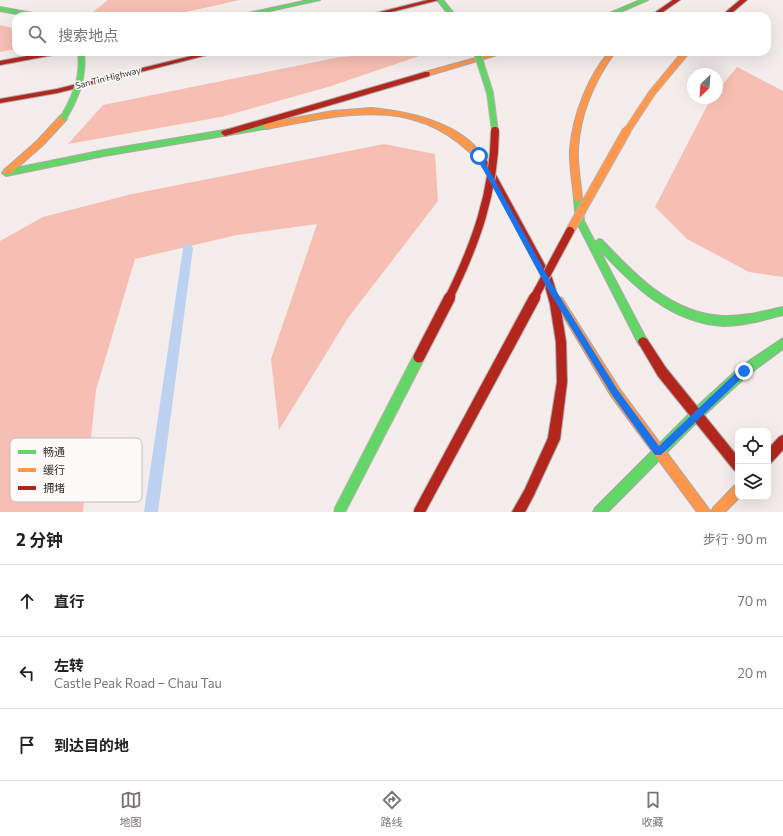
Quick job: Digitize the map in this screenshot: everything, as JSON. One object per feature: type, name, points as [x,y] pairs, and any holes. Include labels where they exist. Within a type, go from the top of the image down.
[{"type":"main road","points":[[0,1],[6,0]]},
{"type":"main road","points":[[258,12],[317,0]]},
{"type":"main road","points":[[384,12],[436,0]]},
{"type":"main road","points":[[440,0],[450,12]]},
{"type":"main road","points":[[616,12],[644,0]]},
{"type":"main road","points":[[659,12],[676,0]]},
{"type":"main road","points":[[729,12],[744,0]]},
{"type":"main road","points":[[0,9],[16,12]]},
{"type":"main road","points":[[0,63],[37,56]]},
{"type":"main road","points":[[3,175],[40,143],[64,117],[75,99],[82,82],[84,66],[82,56]]},
{"type":"main road","name":"San Tin Highway","points":[[0,101],[56,91],[200,56]]},
{"type":"main road","points":[[338,512],[453,291],[480,227],[491,183],[495,141],[491,97],[483,67],[478,56]]},
{"type":"main road","points":[[225,133],[490,56]]},
{"type":"main road","points":[[608,56],[589,92],[578,125],[574,151],[580,221],[643,342],[662,372],[736,464]]},
{"type":"main road","points":[[419,512],[525,310],[625,133],[648,96],[683,56]]},
{"type":"main road","points":[[3,175],[104,153],[355,111],[379,110],[404,114],[434,123],[459,138],[479,156],[550,286],[615,392],[658,452],[705,512]]},
{"type":"main road","points":[[580,221],[642,287],[663,302],[685,312],[714,320],[745,319],[783,311]]},
{"type":"main road","points":[[518,512],[527,498],[554,440],[561,393],[562,364],[559,325],[550,286]]},
{"type":"main road","points":[[599,512],[696,415],[744,371],[783,343]]},
{"type":"main road","points":[[771,455],[783,441]]},
{"type":"main road","points":[[717,512],[735,493]]},
{"type":"shaded area","points":[[108,0],[240,0],[186,12],[93,12]]},
{"type":"shaded area","points":[[0,25],[12,28],[12,50],[0,52]]},
{"type":"shaded area","points":[[419,56],[328,87],[221,117],[68,144],[103,105],[340,57]]},
{"type":"shaded area","points":[[737,67],[783,91],[783,277],[749,272],[687,239],[655,207],[708,104],[723,104],[723,84]]},
{"type":"shaded area","points":[[384,144],[435,154],[438,201],[348,318],[279,430],[271,359],[317,224],[237,235],[135,259],[96,390],[91,438],[10,438],[10,502],[84,502],[83,512],[0,512],[0,241],[43,217],[132,194]]},
{"type":"waterway","points":[[151,512],[188,248]]},
{"type":"traffic: fast","points":[[258,12],[317,0]]},
{"type":"traffic: fast","points":[[440,0],[450,12]]},
{"type":"traffic: fast","points":[[616,12],[645,0]]},
{"type":"traffic: fast","points":[[0,9],[16,12]]},
{"type":"traffic: fast","points":[[64,117],[73,102],[79,86],[82,70],[81,56]]},
{"type":"traffic: fast","points":[[478,56],[490,93],[495,131]]},
{"type":"traffic: fast","points":[[6,173],[104,153],[267,126]]},
{"type":"traffic: fast","points":[[578,199],[580,221],[643,342]]},
{"type":"traffic: fast","points":[[599,243],[639,283],[654,295],[686,313],[704,319],[730,321],[783,311]]},
{"type":"traffic: fast","points":[[599,512],[696,415],[744,371],[783,343]]},
{"type":"traffic: fast","points":[[339,512],[419,357]]},
{"type":"traffic: slow","points":[[427,74],[490,56]]},
{"type":"traffic: slow","points":[[578,199],[574,155],[578,125],[592,84],[609,56]]},
{"type":"traffic: slow","points":[[570,231],[622,138],[652,93],[682,56]]},
{"type":"traffic: slow","points":[[267,126],[344,112],[390,112],[408,115],[441,127],[457,136],[482,160]]},
{"type":"traffic: slow","points":[[7,172],[40,143],[64,117]]},
{"type":"traffic: slow","points":[[559,301],[615,392],[705,512]]},
{"type":"traffic: slow","points":[[717,512],[735,493]]},
{"type":"traffic: jam","points":[[384,12],[436,0]]},
{"type":"traffic: jam","points":[[659,12],[677,0]]},
{"type":"traffic: jam","points":[[729,12],[744,0]]},
{"type":"traffic: jam","points":[[0,63],[37,56]]},
{"type":"traffic: jam","points":[[0,101],[57,91],[200,56]]},
{"type":"traffic: jam","points":[[225,133],[427,74]]},
{"type":"traffic: jam","points":[[419,357],[459,277],[472,248],[482,219],[490,190],[494,160],[495,131]]},
{"type":"traffic: jam","points":[[482,160],[494,179],[547,278],[555,304],[561,342],[562,382],[554,439],[529,493],[518,512]]},
{"type":"traffic: jam","points":[[419,512],[570,231]]},
{"type":"traffic: jam","points":[[643,342],[662,372],[736,464]]},
{"type":"traffic: jam","points":[[771,455],[783,441]]},
{"type":"route","points":[[479,156],[494,180],[550,286],[615,392],[658,452],[744,371]]}]
